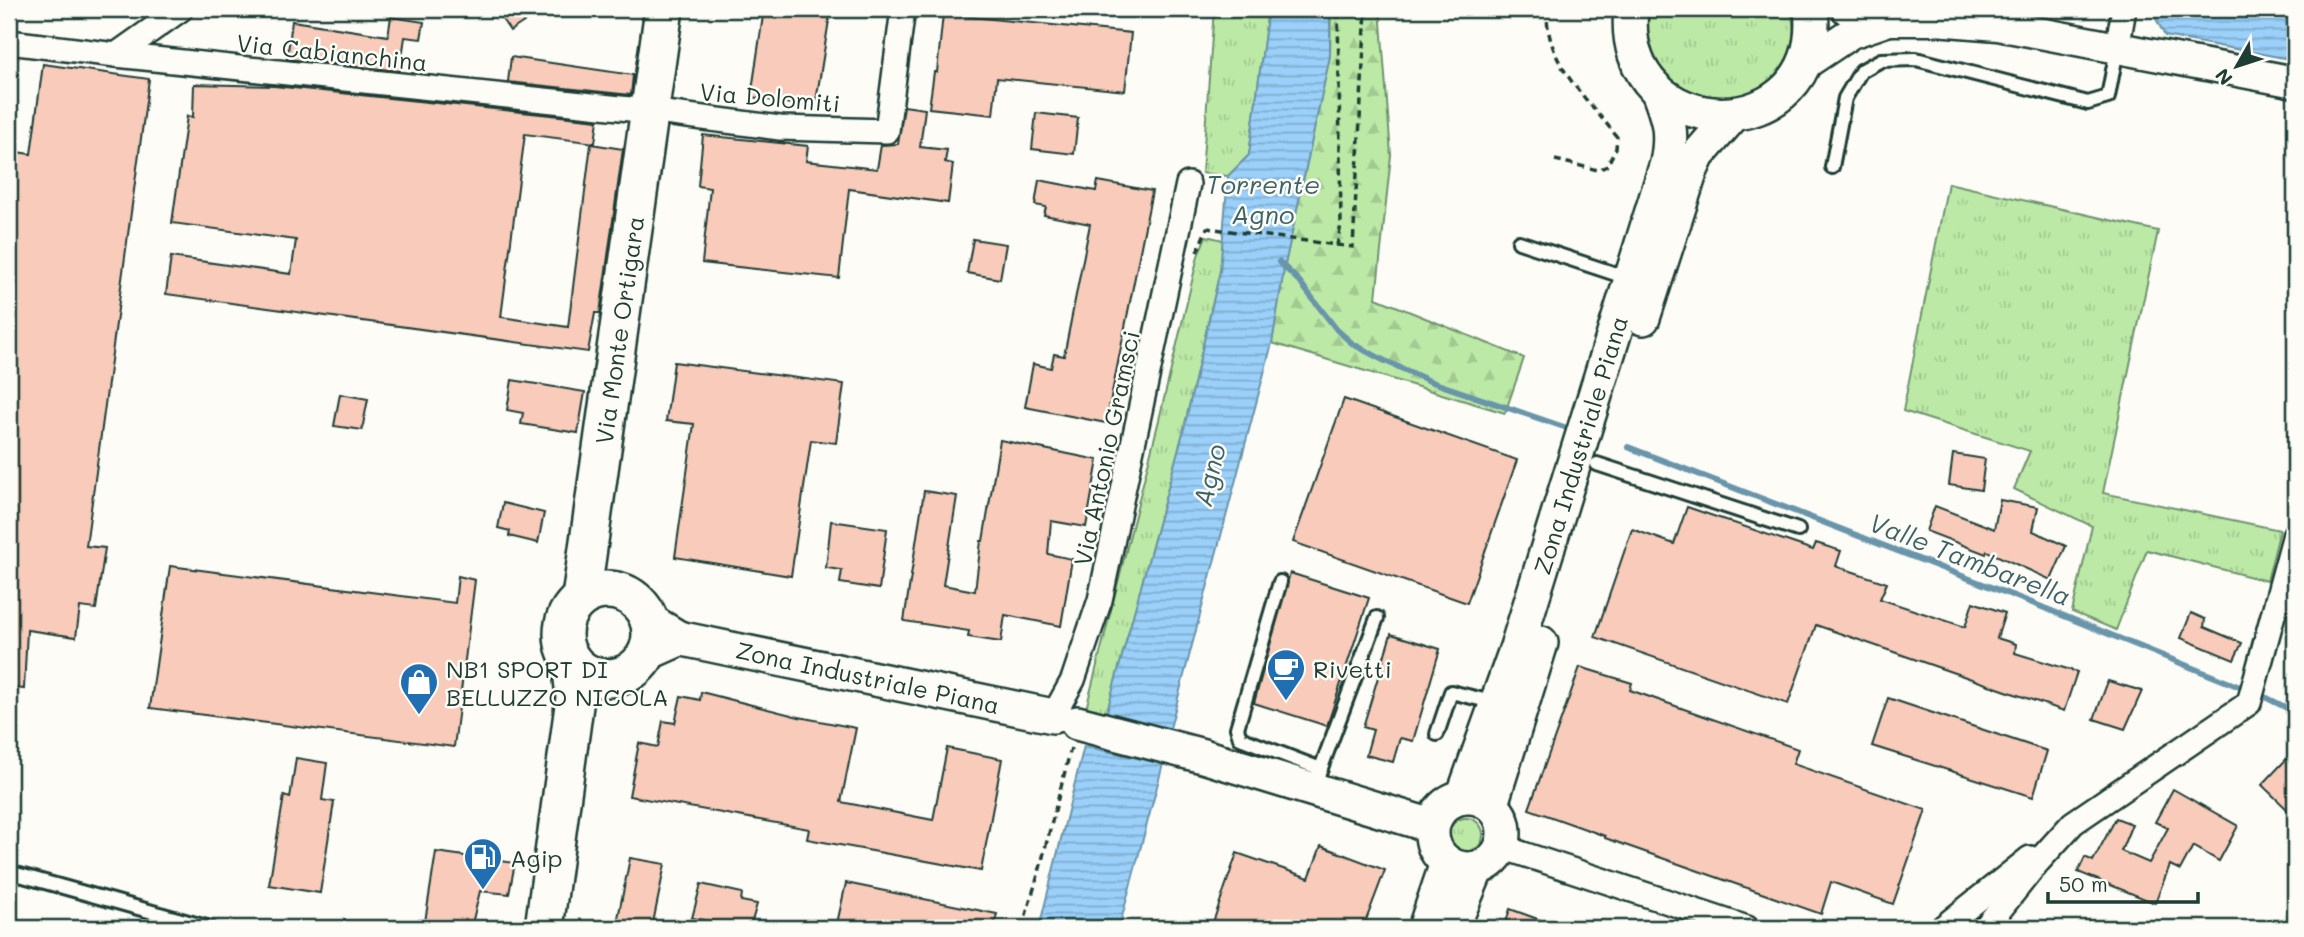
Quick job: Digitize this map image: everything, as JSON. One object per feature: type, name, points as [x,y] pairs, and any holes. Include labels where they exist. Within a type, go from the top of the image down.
[{"type":"main road","name":"Via Monte Ortigara","points":[[596,594],[589,549],[664,9]]},
{"type":"main road","name":"Zona Industriale Piana","points":[[1477,800],[1497,703],[1517,647],[1671,144],[1670,122],[1658,91],[1643,72],[1633,50],[1629,27],[1631,9]]},
{"type":"main road","name":"Zona Industriale Piana","points":[[1658,91],[1680,106],[1706,115],[1732,115],[1754,110],[1774,99],[1791,84],[1803,65],[1810,45],[1811,9]]},
{"type":"main road","name":"Zona Industriale Piana","points":[[1477,800],[1597,464],[1690,170],[1698,155],[1732,115]]},
{"type":"main road","points":[[575,698],[608,679],[631,673],[647,655],[651,644],[650,620],[635,599],[624,593],[596,594],[567,616],[563,627],[565,649],[571,659],[587,674],[608,679]]},
{"type":"main road","name":"Zona Industriale Piana","points":[[683,639],[1065,720],[1203,756],[1317,779]]},
{"type":"main road","points":[[544,928],[575,698],[571,659]]},
{"type":"main road","points":[[1317,779],[1432,826]]},
{"type":"main road","points":[[1425,928],[1503,825],[1499,814],[1477,800],[1451,800],[1442,807],[1432,826],[1435,848],[1475,859]]},
{"type":"main road","points":[[1452,928],[1475,859]]},
{"type":"street","points":[[116,55],[181,9]]},
{"type":"street","name":"Via Dolomiti","points":[[649,111],[780,128],[887,131],[903,9]]},
{"type":"street","points":[[1847,9],[1860,15],[1890,20],[1998,25],[2295,82]]},
{"type":"street","points":[[2117,49],[2124,9]]},
{"type":"street","points":[[1803,65],[1851,33],[1890,20]]},
{"type":"street","name":"Via Cabianchina","points":[[9,42],[649,111]]},
{"type":"street","name":"Via Antonio Gramsci","points":[[1065,720],[1073,680],[1101,600],[1188,184]]},
{"type":"street","points":[[1942,928],[2073,823],[2249,704],[2295,534]]},
{"type":"street","points":[[650,620],[683,639]]},
{"type":"street","points":[[647,655],[683,639]]},
{"type":"street","points":[[1985,928],[2073,823]]},
{"type":"street","points":[[1475,859],[1747,928]]},
{"type":"lane","points":[[1832,167],[1846,98],[1861,72],[1881,60],[1916,60],[2088,103],[2108,97],[2117,49]]},
{"type":"lane","points":[[1519,242],[1631,279]]},
{"type":"lane","points":[[1597,464],[1798,530]]},
{"type":"lane","points":[[1280,582],[1237,727],[1240,738],[1317,779],[1377,618]]},
{"type":"lane","points":[[1437,734],[1451,692],[1497,703]]},
{"type":"lane","points":[[9,872],[210,928]]},
{"type":"path","points":[[1337,245],[1341,225],[1338,9]]},
{"type":"path","points":[[1207,228],[1353,247],[1366,9]]},
{"type":"path","points":[[1548,9],[1555,52],[1561,66],[1576,90],[1598,112],[1617,137],[1616,148],[1607,166],[1598,170],[1555,160]]},
{"type":"green space","points":[[1214,9],[1268,9],[1249,155],[1228,176],[1202,173]]},
{"type":"green space","points":[[1331,9],[1380,9],[1391,155],[1376,298],[1524,358],[1505,413],[1272,343],[1284,269],[1330,56]]},
{"type":"green space","points":[[1647,9],[1790,9],[1793,34],[1788,56],[1775,75],[1756,89],[1735,98],[1711,99],[1688,93],[1666,78],[1650,55],[1646,33]]},
{"type":"green space","points":[[1948,183],[2158,231],[2103,493],[2280,530],[2267,581],[2147,550],[2116,630],[2072,612],[2092,526],[2014,489],[2030,451],[1903,411]]},
{"type":"green space","points":[[1206,236],[1223,240],[1220,271],[1183,433],[1106,715],[1085,713],[1198,256]]},
{"type":"green space","points":[[1466,818],[1478,823],[1483,835],[1478,847],[1466,852],[1454,847],[1449,835],[1454,823]]},
{"type":"water","name":"Torrente Agno","points":[[1268,9],[1330,9],[1330,56],[1284,269],[1272,343],[1169,732],[1106,715],[1183,433],[1220,271],[1228,176],[1249,155]]},
{"type":"water","points":[[2151,9],[2295,9],[2295,60],[2165,36]]},
{"type":"water","points":[[1084,746],[1163,764],[1119,928],[1039,928]]},
{"type":"building","points":[[495,9],[544,9],[510,31]]},
{"type":"building","points":[[764,9],[797,9],[830,14],[815,108],[751,97]]},
{"type":"building","points":[[943,14],[1131,33],[1125,91],[997,78],[993,115],[929,108],[934,72],[937,72]]},
{"type":"building","points":[[391,17],[424,22],[421,39],[405,37],[400,71],[287,59],[292,21],[388,36]]},
{"type":"building","points":[[511,57],[633,75],[631,95],[508,82]]},
{"type":"building","points":[[43,64],[149,79],[86,546],[105,548],[96,609],[80,607],[76,637],[27,630],[24,689],[9,687],[9,151],[31,154]]},
{"type":"building","points":[[194,84],[274,86],[598,120],[595,143],[525,134],[501,317],[568,327],[591,144],[623,149],[600,313],[595,313],[588,352],[166,294],[171,257],[291,274],[296,240],[172,223],[187,116],[193,117]]},
{"type":"building","points":[[904,106],[925,109],[920,147],[947,150],[945,162],[953,164],[948,203],[849,189],[839,278],[702,263],[710,188],[698,186],[703,135],[808,146],[806,161],[877,169],[881,145],[898,144]]},
{"type":"building","points":[[1036,113],[1078,118],[1074,154],[1032,149]]},
{"type":"building","points":[[1039,180],[1096,191],[1098,181],[1152,191],[1106,423],[1025,407],[1033,364],[1051,368],[1054,354],[1064,356],[1090,224],[1044,215],[1046,207],[1035,205]]},
{"type":"building","points":[[973,239],[1006,244],[1000,279],[967,273]]},
{"type":"building","points":[[674,362],[844,384],[836,443],[811,440],[791,576],[675,557],[694,424],[666,421]]},
{"type":"building","points":[[512,380],[585,392],[578,433],[521,424],[523,413],[507,410]]},
{"type":"building","points":[[340,394],[368,399],[362,430],[334,426]]},
{"type":"building","points":[[1344,399],[1517,460],[1467,603],[1293,542]]},
{"type":"building","points":[[1000,440],[1098,460],[1086,527],[1051,521],[1048,554],[1072,559],[1061,626],[1005,615],[1001,642],[968,637],[969,631],[904,621],[924,491],[957,496],[943,585],[975,591],[981,541]]},
{"type":"building","points":[[1953,454],[1985,459],[1981,490],[1949,485]]},
{"type":"building","points":[[2000,500],[2038,507],[2033,531],[2066,546],[2051,580],[1987,551],[1986,554],[1926,531],[1935,506],[1994,529]]},
{"type":"building","points":[[503,503],[544,513],[538,543],[509,536],[510,531],[498,528]]},
{"type":"building","points":[[1687,507],[1813,550],[1816,543],[1841,551],[1836,566],[1887,583],[1880,599],[1965,627],[1973,602],[2005,613],[1997,638],[2016,644],[2015,653],[2077,672],[2064,711],[1816,625],[1788,704],[1595,637],[1632,529],[1674,544]]},
{"type":"building","points":[[831,521],[887,529],[879,589],[840,583],[842,570],[826,568]]},
{"type":"building","points":[[170,566],[455,603],[458,576],[475,580],[454,747],[150,708]]},
{"type":"building","points":[[1290,573],[1369,598],[1327,726],[1254,703]]},
{"type":"building","points":[[2191,613],[2205,619],[2204,627],[2242,643],[2234,660],[2181,638]]},
{"type":"building","points":[[1391,634],[1440,649],[1413,741],[1400,738],[1393,762],[1366,755],[1373,730],[1363,727]]},
{"type":"building","points":[[1580,667],[1632,683],[1630,690],[1798,749],[1793,764],[1926,810],[1893,904],[1831,882],[1821,914],[1529,809]]},
{"type":"building","points":[[2108,681],[2142,691],[2125,729],[2094,719]]},
{"type":"building","points":[[701,692],[799,717],[856,728],[841,802],[933,820],[947,748],[1002,759],[981,871],[807,839],[809,829],[629,796],[639,743],[658,747],[663,721],[675,723],[681,696],[700,700]]},
{"type":"building","points":[[1888,698],[2047,751],[2033,797],[1872,746]]},
{"type":"building","points":[[2295,750],[2295,817],[2262,785]]},
{"type":"building","points":[[296,758],[327,763],[322,800],[334,802],[320,893],[269,885],[284,796],[290,798]]},
{"type":"building","points":[[2173,789],[2238,826],[2219,861],[2193,846],[2180,870],[2170,865],[2155,903],[2078,872],[2085,857],[2093,861],[2116,818],[2132,824],[2121,851],[2149,863],[2168,828],[2155,822]]},
{"type":"building","points":[[1321,846],[1385,870],[1363,928],[1211,928],[1237,853],[1309,878]]},
{"type":"building","points":[[436,852],[515,863],[509,894],[480,891],[471,928],[424,928]]},
{"type":"building","points":[[630,858],[665,864],[652,928],[616,928]]},
{"type":"building","points":[[846,883],[997,914],[993,928],[836,928]]},
{"type":"building","points":[[701,884],[742,893],[741,901],[757,904],[750,928],[692,918]]},
{"type":"building","points":[[1510,909],[1557,926],[1557,928],[1504,928]]},
{"type":"waterway","name":"Valle Tambarella","points":[[1279,262],[1299,281],[1337,330],[1353,344],[1432,382],[1567,428]]},
{"type":"waterway","name":"Valle Tambarella","points":[[1628,447],[2027,601],[2267,698],[2295,712]]},
{"type":"place","name":"Rivetti","points":[[1286,702]]},
{"type":"place","name":"NB1 SPORT DI BELLUZZO NICOLA","points":[[419,716]]},
{"type":"place","name":"Agip","points":[[483,891]]},
{"type":"water label","name":"Agno","points":[[1209,475]]}]
